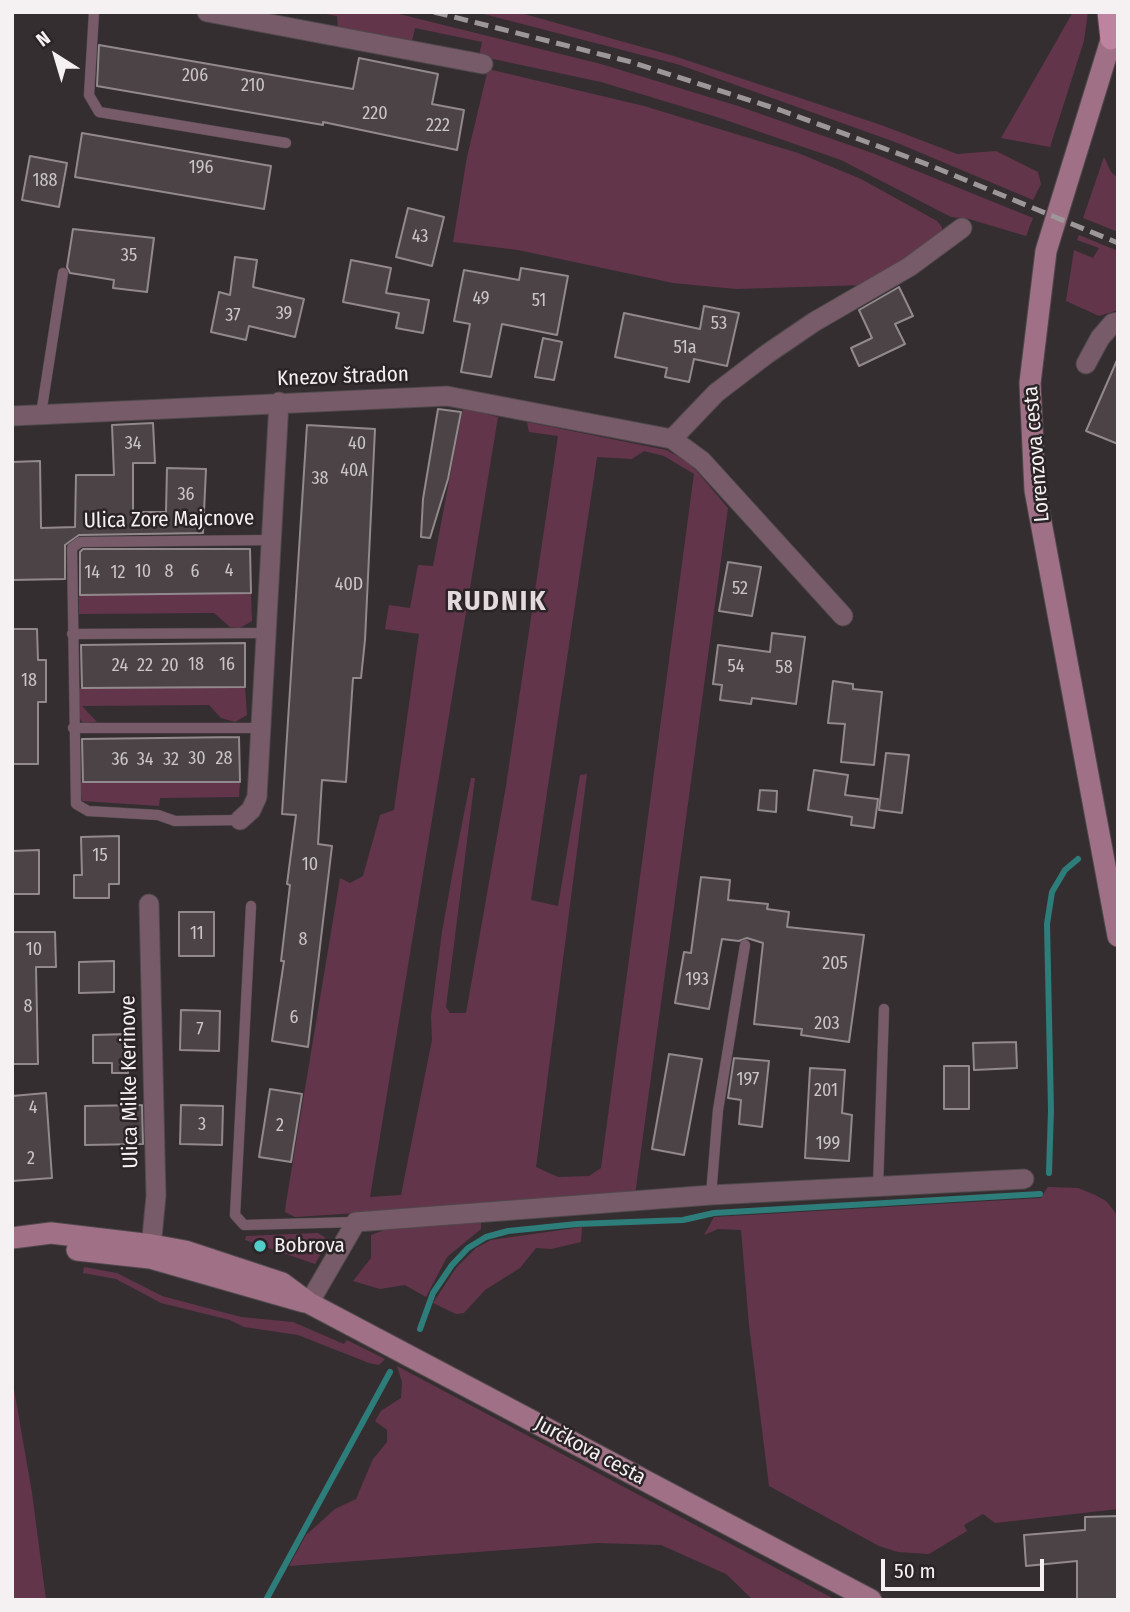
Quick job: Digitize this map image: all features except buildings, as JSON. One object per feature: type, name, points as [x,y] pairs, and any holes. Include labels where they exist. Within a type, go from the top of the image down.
[{"type":"main road","points":[[1108,12],[1114,29]]},
{"type":"main road","name":"Lorenzova cesta","points":[[1114,29],[1046,251],[1030,383],[1035,490],[1117,928]]},
{"type":"main road","name":"Jurčkova cesta","points":[[12,1240],[51,1233],[151,1252],[197,1255],[282,1283],[309,1303],[871,1600]]},
{"type":"street","points":[[207,12],[483,64]]},
{"type":"street","points":[[672,439],[716,393],[767,354],[814,322],[909,267],[962,228]]},
{"type":"street","points":[[1086,364],[1100,338],[1113,323],[1118,322]]},
{"type":"street","name":"Knezov štradon","points":[[12,416],[447,396],[672,439],[702,461],[843,616]]},
{"type":"street","name":"Ulica Zore Majcnove","points":[[240,820],[251,810],[257,797],[279,402]]},
{"type":"street","name":"Ulica Milke Kerinove","points":[[149,904],[156,1196],[151,1252]]},
{"type":"street","points":[[309,1303],[356,1222],[711,1195],[1024,1179]]},
{"type":"lane","points":[[94,12],[89,94],[99,112],[286,144]]},
{"type":"lane","points":[[41,414],[63,273]]},
{"type":"lane","name":"Ulica Zore Majcnove","points":[[240,820],[175,821],[158,815],[79,808],[73,797],[72,552],[78,543],[271,540]]},
{"type":"lane","points":[[72,634],[265,633]]},
{"type":"lane","points":[[73,728],[261,728]]},
{"type":"lane","points":[[251,906],[235,1215],[244,1225],[356,1222]]},
{"type":"lane","points":[[711,1195],[718,1110],[745,945]]},
{"type":"lane","points":[[878,1187],[884,1009]]},
{"type":"shaded area","points":[[315,12],[391,12],[601,64],[738,106],[875,154],[1033,218],[1026,236],[969,219],[951,217],[841,160],[717,117],[601,82],[479,56],[482,42],[415,28],[412,41],[338,28],[337,16]]},
{"type":"shaded area","points":[[476,12],[517,12],[674,56],[884,126],[957,154],[996,151],[1038,172],[1041,184],[1033,200],[895,142],[680,65]]},
{"type":"shaded area","points":[[1073,12],[1088,12],[1084,41],[1050,147],[1001,138]]},
{"type":"shaded area","points":[[488,69],[644,106],[798,153],[861,179],[937,221],[942,227],[942,233],[864,285],[736,289],[673,283],[518,250],[453,242],[467,157]]},
{"type":"shaded area","points":[[1104,157],[1111,172],[1118,178],[1118,232],[1083,218]]},
{"type":"shaded area","points":[[1079,235],[1118,251],[1118,310],[1099,316],[1066,301],[1074,250],[1093,258],[1099,248],[1077,240]]},
{"type":"shaded area","points":[[463,408],[498,417],[370,1197],[401,1195],[432,1040],[431,1016],[442,932],[471,778],[475,778],[446,1007],[450,1013],[466,1013],[506,786],[558,436],[529,432],[527,422],[666,450],[689,462],[728,508],[635,1195],[295,1217],[285,1212],[286,1203],[340,878],[350,883],[363,876],[380,815],[394,810],[419,634],[385,629],[389,605],[410,608],[418,565],[433,566]],"holes":[[[644,451],[664,456],[694,474],[601,1168],[589,1176],[558,1177],[536,1167],[587,774],[580,775],[558,906],[531,900],[597,457],[632,459]]]},
{"type":"shaded area","points":[[251,593],[252,621],[240,628],[230,627],[214,613],[79,614],[79,595]]},
{"type":"shaded area","points":[[245,687],[247,715],[235,722],[221,718],[209,705],[82,706],[97,722],[83,723],[78,716],[77,689],[80,688]]},
{"type":"shaded area","points":[[80,782],[240,782],[239,797],[160,798],[159,806],[82,801]]},
{"type":"shaded area","points":[[1048,1187],[1078,1188],[1095,1195],[1106,1201],[1118,1216],[1118,1509],[995,1523],[983,1514],[964,1525],[967,1531],[929,1554],[898,1552],[879,1546],[769,1486],[749,1325],[741,1230],[718,1229],[704,1235],[714,1217],[1041,1198]]},
{"type":"shaded area","points":[[481,1222],[481,1229],[447,1257],[426,1297],[405,1285],[380,1289],[353,1281],[371,1258],[371,1235],[390,1228]]},
{"type":"shaded area","points":[[582,1227],[581,1242],[551,1249],[536,1248],[520,1268],[485,1290],[464,1313],[456,1314],[433,1303],[456,1268],[476,1248],[491,1240]]},
{"type":"shaded area","points":[[318,1233],[329,1240],[315,1264],[245,1240],[246,1236]]},
{"type":"shaded area","points":[[84,1267],[117,1273],[162,1296],[241,1317],[293,1322],[344,1344],[347,1340],[385,1359],[379,1365],[369,1363],[298,1335],[244,1327],[230,1320],[161,1303],[116,1279],[83,1273]]},
{"type":"shaded area","points":[[397,1366],[836,1600],[753,1600],[726,1574],[661,1545],[598,1543],[289,1566],[306,1535],[335,1509],[356,1499],[373,1459],[387,1442],[387,1430],[375,1421],[381,1411],[401,1398],[402,1382]]},
{"type":"shaded area","points":[[12,1378],[32,1493],[46,1600],[12,1600]]},
{"type":"waterway","points":[[1049,1173],[1051,1110],[1047,924],[1052,892],[1065,870],[1078,859]]},
{"type":"waterway","points":[[420,1329],[433,1293],[452,1265],[468,1248],[486,1237],[508,1231],[577,1224],[683,1220],[714,1213],[1040,1194]]},
{"type":"waterway","points":[[266,1600],[390,1372]]},
{"type":"railway","points":[[434,12],[631,62],[780,110],[929,165],[1118,243]]},
{"type":"place","name":"Bobrova","points":[[260,1246]]},
{"type":"district","name":"RUDNIK","points":[[497,602]]}]
